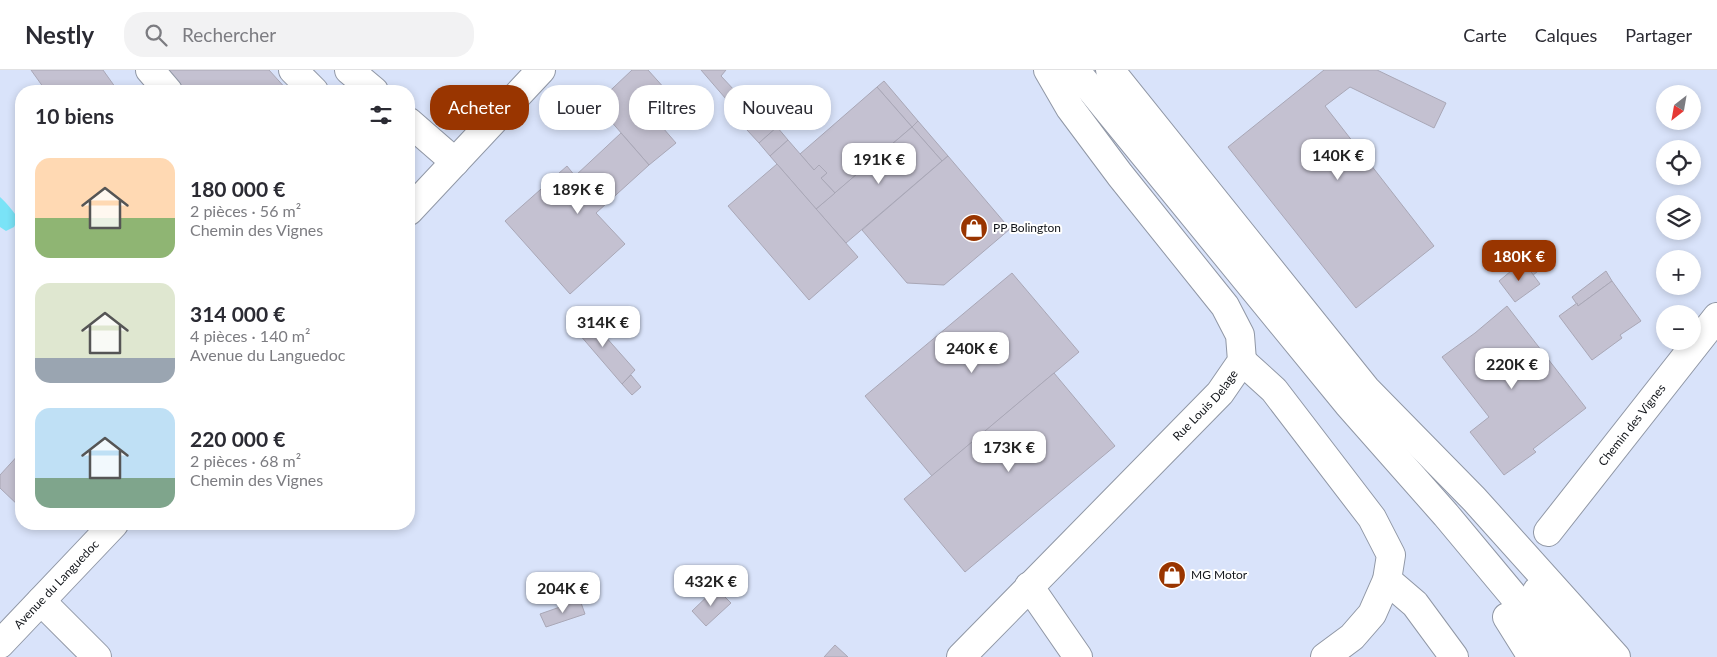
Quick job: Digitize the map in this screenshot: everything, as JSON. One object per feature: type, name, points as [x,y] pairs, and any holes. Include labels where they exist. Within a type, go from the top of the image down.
[{"type":"main road","points":[[150,70],[163,85]]},
{"type":"main road","points":[[293,70],[308,85]]},
{"type":"main road","points":[[350,70],[367,85]]},
{"type":"main road","points":[[415,205],[541,70]]},
{"type":"main road","name":"Rue Louis Delage","points":[[962,657],[1029,586],[1220,393],[1242,361],[1240,335],[1225,306],[1120,175],[1070,108],[1048,70]]},
{"type":"main road","points":[[1075,70],[1348,404],[1446,515],[1516,600],[1556,657]]},
{"type":"main road","points":[[1110,70],[1366,389],[1474,499],[1616,657]]},
{"type":"main road","points":[[415,127],[455,162]]},
{"type":"main road","name":"Chemin des Vignes","points":[[1548,532],[1717,317]]},
{"type":"main road","points":[[1242,361],[1274,390],[1372,518],[1391,555],[1387,580],[1372,614],[1352,637],[1326,657]]},
{"type":"main road","points":[[1474,499],[1583,657]]},
{"type":"main road","points":[[1446,515],[1532,657]]},
{"type":"main road","name":"Avenue du Languedoc","points":[[0,644],[108,530]]},
{"type":"main road","points":[[1387,580],[1415,604],[1454,657]]},
{"type":"main road","points":[[1029,586],[1078,657]]},
{"type":"main road","points":[[41,601],[96,657]]},
{"type":"shaded area","points":[[0,70],[1717,70],[1717,657],[0,657]]},
{"type":"water","points":[[0,197],[15,214],[15,225],[6,231],[0,227]]},
{"type":"building","points":[[31,70],[103,70],[114,85],[42,85]]},
{"type":"building","points":[[160,70],[269,70],[283,85],[173,85]]},
{"type":"building","points":[[632,70],[648,70],[662,85],[629,85],[629,130],[665,130],[676,143],[649,165],[619,130],[619,85],[616,85]]},
{"type":"building","points":[[701,70],[726,70],[721,76],[729,85],[724,85],[724,97]]},
{"type":"building","points":[[1324,70],[1377,70],[1446,103],[1434,128],[1350,87],[1325,106],[1434,246],[1356,308],[1228,147]]},
{"type":"building","points":[[884,81],[918,121],[912,127],[877,87]]},
{"type":"building","points":[[877,87],[912,127],[835,193],[821,178],[827,173],[819,165],[814,170],[800,154],[828,130],[831,130],[831,127]]},
{"type":"building","points":[[918,121],[948,156],[942,161],[912,127]]},
{"type":"building","points":[[912,127],[942,161],[846,243],[816,209]]},
{"type":"building","points":[[747,130],[774,130],[759,143]]},
{"type":"building","points":[[774,130],[780,130],[788,140],[770,156],[759,143]]},
{"type":"building","points":[[621,133],[649,165],[596,213],[625,244],[570,294],[505,221],[567,166],[575,176]]},
{"type":"building","points":[[788,140],[814,170],[819,165],[827,173],[821,178],[835,193],[816,209],[770,156]]},
{"type":"building","points":[[948,156],[1010,229],[944,285],[907,283],[862,230]]},
{"type":"building","points":[[777,164],[858,257],[809,300],[728,206]]},
{"type":"building","points":[[1541,248],[1550,262],[1533,275],[1523,261]]},
{"type":"building","points":[[1523,261],[1540,284],[1515,302],[1499,281]]},
{"type":"building","points":[[1606,271],[1612,281],[1578,306],[1572,297]]},
{"type":"building","points":[[1012,273],[1079,352],[932,476],[865,396]]},
{"type":"building","points":[[1612,281],[1641,321],[1620,335],[1622,338],[1592,360],[1559,316],[1577,303],[1578,306]]},
{"type":"building","points":[[1507,306],[1586,408],[1533,449],[1536,452],[1504,475],[1470,432],[1489,417],[1442,357]]},
{"type":"building","points":[[589,318],[635,370],[622,384],[567,320]]},
{"type":"building","points":[[1054,373],[1115,446],[965,572],[904,499]]},
{"type":"building","points":[[631,375],[641,387],[632,395],[622,384]]},
{"type":"building","points":[[15,459],[15,502],[0,488],[0,475]]},
{"type":"building","points":[[716,588],[731,603],[706,626],[692,611]]},
{"type":"building","points":[[580,600],[585,614],[546,627],[540,614]]},
{"type":"building","points":[[835,645],[848,657],[824,657]]},
{"type":"place","name":"PP Bolington","points":[[974,228]]},
{"type":"place","name":"MG Motor","points":[[1172,575]]}]
